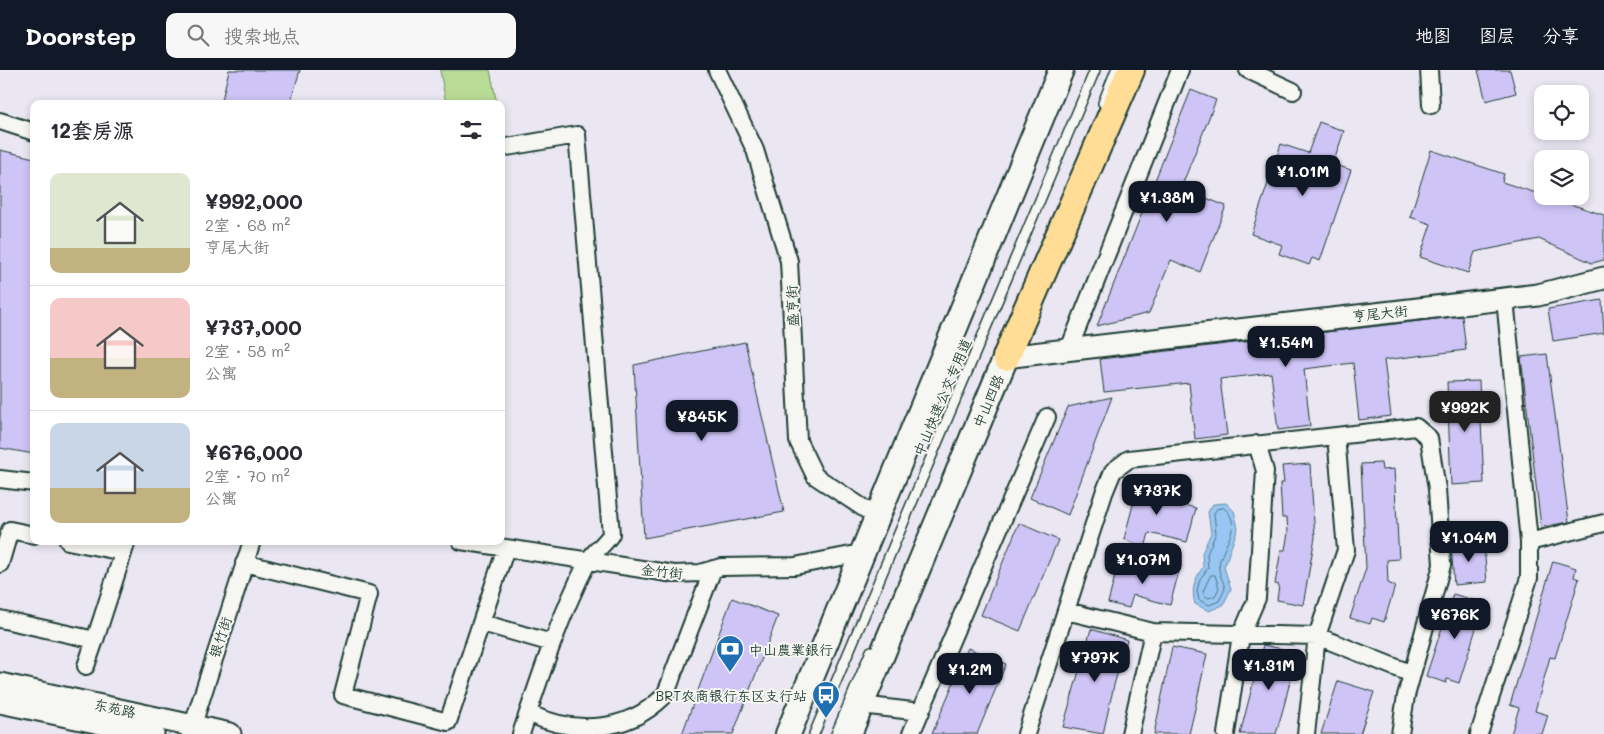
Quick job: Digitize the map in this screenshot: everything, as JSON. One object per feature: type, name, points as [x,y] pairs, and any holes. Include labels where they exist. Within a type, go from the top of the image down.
[{"type":"main road","points":[[788,734],[1061,70]]},
{"type":"main road","name":"中山四路","points":[[849,734],[1006,357],[1131,70]]},
{"type":"street","name":"盛亨街","points":[[717,70],[754,150],[789,261],[798,441],[815,476],[877,517]]},
{"type":"street","points":[[1069,349],[1180,70]]},
{"type":"street","points":[[1248,70],[1293,91]]},
{"type":"street","points":[[1429,70],[1432,105]]},
{"type":"street","points":[[0,121],[30,131]]},
{"type":"street","points":[[505,147],[577,134],[611,534],[606,543],[588,561],[552,643],[520,734]]},
{"type":"street","name":"亨尾大街","points":[[1006,357],[1538,295],[1604,278]]},
{"type":"street","points":[[1478,734],[1529,578],[1529,542],[1505,299]]},
{"type":"street","points":[[912,734],[1047,417]]},
{"type":"street","points":[[1026,734],[1104,493],[1113,472],[1129,458],[1416,427],[1429,438],[1437,489],[1442,565],[1412,674],[1400,734]]},
{"type":"street","points":[[1306,734],[1317,636],[1346,550],[1336,436]]},
{"type":"street","points":[[1226,734],[1241,634],[1257,598],[1265,471],[1257,444]]},
{"type":"street","points":[[0,479],[30,483]]},
{"type":"street","points":[[1529,542],[1604,523]]},
{"type":"street","points":[[0,564],[10,530],[30,533]]},
{"type":"street","points":[[86,666],[125,547],[106,545]]},
{"type":"street","name":"银竹街","points":[[191,729],[251,545]]},
{"type":"street","name":"金竹街","points":[[487,545],[674,574],[700,573],[713,569],[746,565],[766,568],[795,566],[861,553]]},
{"type":"street","points":[[244,563],[369,594],[343,695],[448,722],[506,548]]},
{"type":"street","points":[[528,713],[565,727],[587,728],[615,724],[644,711],[664,696],[713,569]]},
{"type":"street","points":[[1066,611],[1153,632],[1317,636],[1412,674]]},
{"type":"street","points":[[0,619],[95,640]]},
{"type":"street","points":[[482,623],[552,643]]},
{"type":"street","points":[[1130,734],[1153,632]]},
{"type":"street","name":"东苑路","points":[[0,684],[191,729],[230,734]]},
{"type":"street","name":"东苑路","points":[[0,702],[153,734]]},
{"type":"street","points":[[861,705],[921,712]]},
{"type":"lane","name":"中山快速公交专用道","points":[[814,734],[1095,70]]},
{"type":"lane","points":[[1097,115],[1116,70]]},
{"type":"lane","points":[[983,386],[1006,357]]},
{"type":"lane","points":[[836,734],[874,642]]},
{"type":"green space","points":[[440,70],[490,70],[496,100],[445,100]]},
{"type":"water","points":[[1226,503],[1234,511],[1238,528],[1224,567],[1231,589],[1223,605],[1209,611],[1195,604],[1193,589],[1195,580],[1203,567],[1202,553],[1211,533],[1208,512],[1213,504]]},
{"type":"building","points":[[229,70],[300,70],[291,100],[222,100]]},
{"type":"building","points":[[1478,70],[1510,70],[1516,93],[1486,101]]},
{"type":"building","points":[[1191,90],[1216,100],[1181,188],[1226,206],[1200,272],[1171,260],[1149,313],[1097,326]]},
{"type":"building","points":[[1319,122],[1344,131],[1333,164],[1351,170],[1320,261],[1312,258],[1309,265],[1279,254],[1282,245],[1251,234],[1281,144],[1308,153]]},
{"type":"building","points":[[0,150],[30,157],[30,453],[0,448]]},
{"type":"building","points":[[1431,150],[1504,174],[1502,182],[1534,192],[1534,205],[1573,205],[1604,215],[1604,260],[1592,263],[1539,239],[1475,252],[1468,273],[1420,257],[1431,224],[1410,217]]},
{"type":"building","points":[[1602,300],[1604,333],[1553,341],[1548,309]]},
{"type":"building","points":[[1462,316],[1466,350],[1384,360],[1391,416],[1359,420],[1353,363],[1304,369],[1310,426],[1278,430],[1271,373],[1220,379],[1227,435],[1195,439],[1189,383],[1104,392],[1100,359]]},
{"type":"building","points":[[745,342],[784,512],[644,538],[634,365]]},
{"type":"building","points":[[1547,354],[1569,522],[1541,527],[1521,357]]},
{"type":"building","points":[[1479,381],[1484,483],[1451,485],[1447,382]]},
{"type":"building","points":[[1112,397],[1068,515],[1030,498],[1068,407]]},
{"type":"building","points":[[1381,463],[1382,470],[1394,469],[1399,559],[1387,560],[1388,583],[1395,586],[1384,622],[1372,618],[1370,624],[1350,618],[1366,568],[1361,464]]},
{"type":"building","points":[[1310,464],[1315,537],[1303,605],[1277,600],[1279,585],[1275,584],[1281,550],[1285,550],[1288,533],[1287,518],[1282,518],[1280,483],[1284,483],[1282,466]]},
{"type":"building","points":[[1140,478],[1162,484],[1158,499],[1196,508],[1187,542],[1149,533],[1145,548],[1124,539]]},
{"type":"building","points":[[1019,523],[1058,540],[1020,631],[981,615]]},
{"type":"building","points":[[1472,542],[1472,545],[1484,545],[1487,582],[1454,585],[1451,543]]},
{"type":"building","points":[[1553,561],[1576,568],[1574,577],[1579,579],[1555,658],[1550,657],[1535,711],[1548,715],[1542,734],[1511,734],[1519,708],[1510,705]]},
{"type":"building","points":[[1118,564],[1147,576],[1152,564],[1179,571],[1170,605],[1133,595],[1129,608],[1108,603]]},
{"type":"building","points":[[1453,594],[1484,603],[1459,683],[1447,679],[1446,683],[1426,676]]},
{"type":"building","name":"中山農業銀行","points":[[732,598],[778,616],[733,734],[682,734]]},
{"type":"building","points":[[1091,629],[1127,640],[1103,734],[1063,727]]},
{"type":"building","points":[[1263,645],[1297,652],[1285,702],[1276,734],[1240,734]]},
{"type":"building","points":[[1172,647],[1207,654],[1189,734],[1154,734]]},
{"type":"building","points":[[968,648],[1006,664],[977,734],[932,734]]},
{"type":"building","points":[[1338,681],[1374,692],[1360,734],[1321,734]]},
{"type":"place","name":"中山農業銀行","points":[[730,673]]},
{"type":"place","name":"BRT农商银行东区支行站","points":[[826,719]]}]
